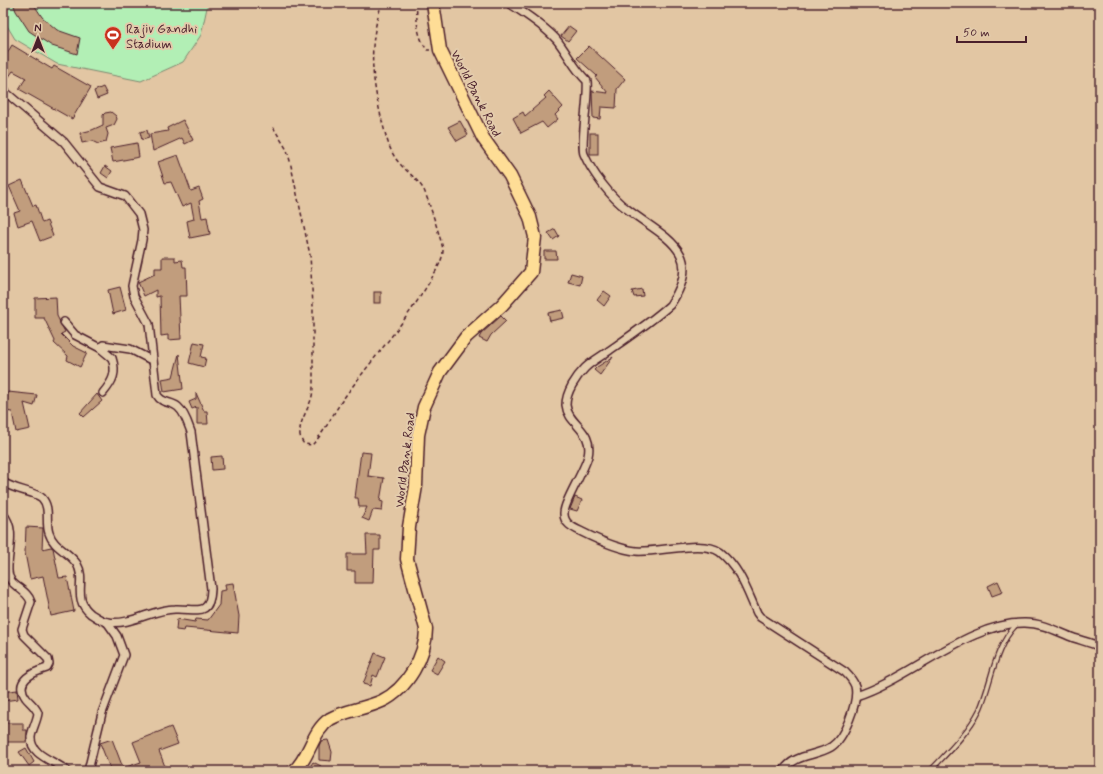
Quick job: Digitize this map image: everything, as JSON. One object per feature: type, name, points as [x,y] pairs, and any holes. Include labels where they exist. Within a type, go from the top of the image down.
[{"type":"main road","name":"World Bank Road","points":[[294,771],[308,754],[320,728],[331,718],[382,701],[396,691],[411,675],[426,640],[426,629],[407,559],[409,527],[416,486],[418,435],[424,407],[440,372],[466,337],[502,305],[531,272],[535,237],[530,217],[510,176],[483,138],[440,50],[434,18],[433,3]]},
{"type":"street","points":[[509,3],[540,24],[556,39],[579,74],[587,81],[589,91],[583,152],[603,184],[621,204],[662,233],[678,249],[685,270],[678,294],[670,305],[586,368],[569,391],[566,407],[569,414],[583,431],[589,446],[588,456],[580,477],[564,510],[566,521],[570,526],[594,538],[634,550],[649,551],[709,547],[719,551],[742,578],[757,613],[852,678],[856,696],[854,706],[838,740],[823,750],[791,761],[783,771]]},
{"type":"street","points":[[3,90],[64,142],[100,187],[125,196],[139,214],[143,230],[132,286],[134,296],[149,324],[157,394],[163,402],[179,408],[186,419],[191,432],[211,589],[209,604],[203,609],[196,611],[172,609],[117,623],[107,622],[98,618],[83,605],[80,596],[79,569],[73,559],[51,538],[48,531],[48,511],[42,498],[33,493],[10,487],[3,482]]},
{"type":"street","points":[[64,322],[75,335],[100,348],[112,358],[115,372],[113,381],[104,393]]},
{"type":"street","points":[[100,348],[103,345],[108,345],[130,349],[153,361]]},
{"type":"street","points":[[3,514],[10,527],[9,579],[30,598],[31,602],[22,629],[24,635],[48,659],[47,668],[28,675],[24,681],[22,689],[24,696],[38,712],[31,736],[32,743],[35,750],[41,755],[66,771]]},
{"type":"street","points":[[88,771],[102,713],[124,655],[117,636],[107,622]]},
{"type":"street","points":[[856,696],[876,688],[984,631],[1001,625],[1018,623],[1038,624],[1053,628],[1100,647]]},
{"type":"lane","points":[[930,771],[964,734],[979,711],[986,694],[1000,648],[1007,634],[1018,623]]},
{"type":"path","points":[[273,126],[287,150],[310,255],[313,306],[313,383],[312,396],[304,414],[300,435],[304,444],[312,445],[342,401],[413,310],[436,270],[443,254],[443,244],[427,197],[419,184],[395,158],[386,136],[379,108],[373,80],[372,53],[374,29],[382,3]]},
{"type":"path","points":[[417,3],[416,17],[422,43],[427,50],[440,50]]},
{"type":"green space","name":"Rajiv Gandhi Stadium","points":[[3,3],[208,3],[201,35],[183,62],[141,81],[57,64],[15,39],[3,19]]},
{"type":"building","points":[[13,3],[33,3],[42,17],[57,30],[80,38],[77,54],[52,46],[29,31],[16,11]]},
{"type":"building","points":[[569,26],[576,31],[568,41],[561,36]]},
{"type":"building","points":[[12,45],[52,69],[54,66],[91,87],[72,119],[19,89],[26,78],[13,71],[3,85],[3,60]]},
{"type":"building","points":[[589,46],[625,79],[617,89],[616,108],[601,107],[600,119],[593,118],[592,91],[608,93],[595,77],[597,76],[577,58]]},
{"type":"building","points":[[103,87],[107,95],[97,99],[94,91]]},
{"type":"building","points":[[549,91],[563,107],[555,115],[558,119],[547,128],[542,122],[521,133],[513,118],[523,112],[525,116],[546,98],[544,96]]},
{"type":"building","points":[[111,112],[117,119],[114,125],[106,128],[108,134],[106,142],[98,144],[92,141],[82,143],[80,133],[103,125],[103,115]]},
{"type":"building","points":[[183,120],[193,140],[185,144],[182,138],[153,151],[150,134],[168,131],[167,128]]},
{"type":"building","points":[[460,121],[468,135],[457,141],[448,127]]},
{"type":"building","points":[[147,130],[149,138],[142,140],[140,132]]},
{"type":"building","points":[[590,133],[598,133],[598,154],[590,154]]},
{"type":"building","points":[[137,143],[139,157],[113,162],[110,148]]},
{"type":"building","points":[[178,155],[191,191],[199,188],[203,199],[199,201],[202,218],[207,217],[210,234],[190,238],[187,221],[194,219],[191,203],[182,207],[171,182],[165,183],[158,162]]},
{"type":"building","points":[[105,166],[112,171],[108,178],[101,173]]},
{"type":"building","points":[[22,180],[33,206],[36,205],[42,223],[47,221],[53,236],[40,241],[32,221],[18,226],[14,213],[20,211],[9,186]]},
{"type":"building","points":[[555,229],[559,236],[553,240],[548,233]]},
{"type":"building","points":[[544,251],[556,251],[557,259],[544,259]]},
{"type":"building","points":[[162,257],[175,257],[175,261],[182,260],[183,267],[186,267],[187,296],[179,296],[181,339],[168,340],[168,335],[161,336],[160,296],[156,297],[156,290],[144,296],[138,282],[155,274],[155,268],[162,268]]},
{"type":"building","points":[[571,273],[582,276],[580,285],[568,282]]},
{"type":"building","points":[[120,287],[126,310],[113,314],[108,290]]},
{"type":"building","points":[[642,289],[643,296],[634,297],[632,291]]},
{"type":"building","points":[[604,291],[611,296],[604,306],[597,300]]},
{"type":"building","points":[[374,292],[381,292],[381,303],[374,303]]},
{"type":"building","points":[[56,297],[57,316],[65,332],[61,334],[73,346],[87,353],[80,367],[67,360],[68,356],[54,343],[55,341],[44,318],[35,318],[35,298]]},
{"type":"building","points":[[562,310],[564,318],[550,321],[548,313]]},
{"type":"building","points":[[501,316],[506,321],[491,335],[487,342],[479,338],[481,334]]},
{"type":"building","points":[[194,342],[204,344],[201,357],[206,358],[204,367],[189,363]]},
{"type":"building","points":[[179,354],[183,389],[164,392],[162,379],[173,377]]},
{"type":"building","points":[[613,357],[600,375],[594,370],[597,367]]},
{"type":"building","points":[[8,392],[37,395],[34,406],[24,403],[30,429],[16,432],[12,412],[5,411]]},
{"type":"building","points":[[196,393],[204,411],[207,411],[208,424],[197,424],[197,407],[192,409],[189,402],[196,399]]},
{"type":"building","points":[[97,394],[102,401],[84,417],[80,413]]},
{"type":"building","points":[[361,452],[371,453],[368,476],[384,478],[380,501],[383,502],[382,511],[373,510],[369,521],[362,518],[367,507],[359,507],[358,498],[355,498]]},
{"type":"building","points":[[222,456],[223,469],[212,470],[211,457]]},
{"type":"building","points":[[575,497],[582,500],[577,511],[570,509]]},
{"type":"building","points":[[26,527],[43,528],[42,549],[53,548],[59,578],[67,577],[74,611],[51,616],[43,576],[30,579],[25,553]]},
{"type":"building","points":[[366,535],[380,535],[380,550],[374,550],[373,583],[355,583],[355,571],[347,571],[347,554],[367,554]]},
{"type":"building","points":[[998,581],[1003,592],[992,596],[988,586]]},
{"type":"building","points":[[233,583],[239,616],[238,633],[185,628],[184,631],[176,630],[177,619],[195,622],[196,619],[208,620],[219,605],[220,591],[226,590],[225,584]]},
{"type":"building","points":[[375,653],[385,657],[377,677],[373,675],[370,686],[363,684]]},
{"type":"building","points":[[438,656],[445,661],[437,674],[430,670]]},
{"type":"building","points":[[17,690],[18,699],[3,701],[3,692]]},
{"type":"building","points":[[3,723],[23,723],[23,730],[27,730],[27,742],[3,742]]},
{"type":"building","points":[[171,727],[178,744],[159,751],[166,769],[161,771],[111,771],[100,743],[112,739],[123,768],[141,762],[133,742]]},
{"type":"building","points":[[328,740],[332,752],[331,761],[319,760],[319,746],[321,741]]},
{"type":"building","points":[[26,748],[34,762],[29,766],[19,752]]},
{"type":"building","points":[[313,762],[321,766],[318,771],[307,771]]},
{"type":"place","name":"Rajiv Gandhi Stadium","points":[[113,50]]}]
